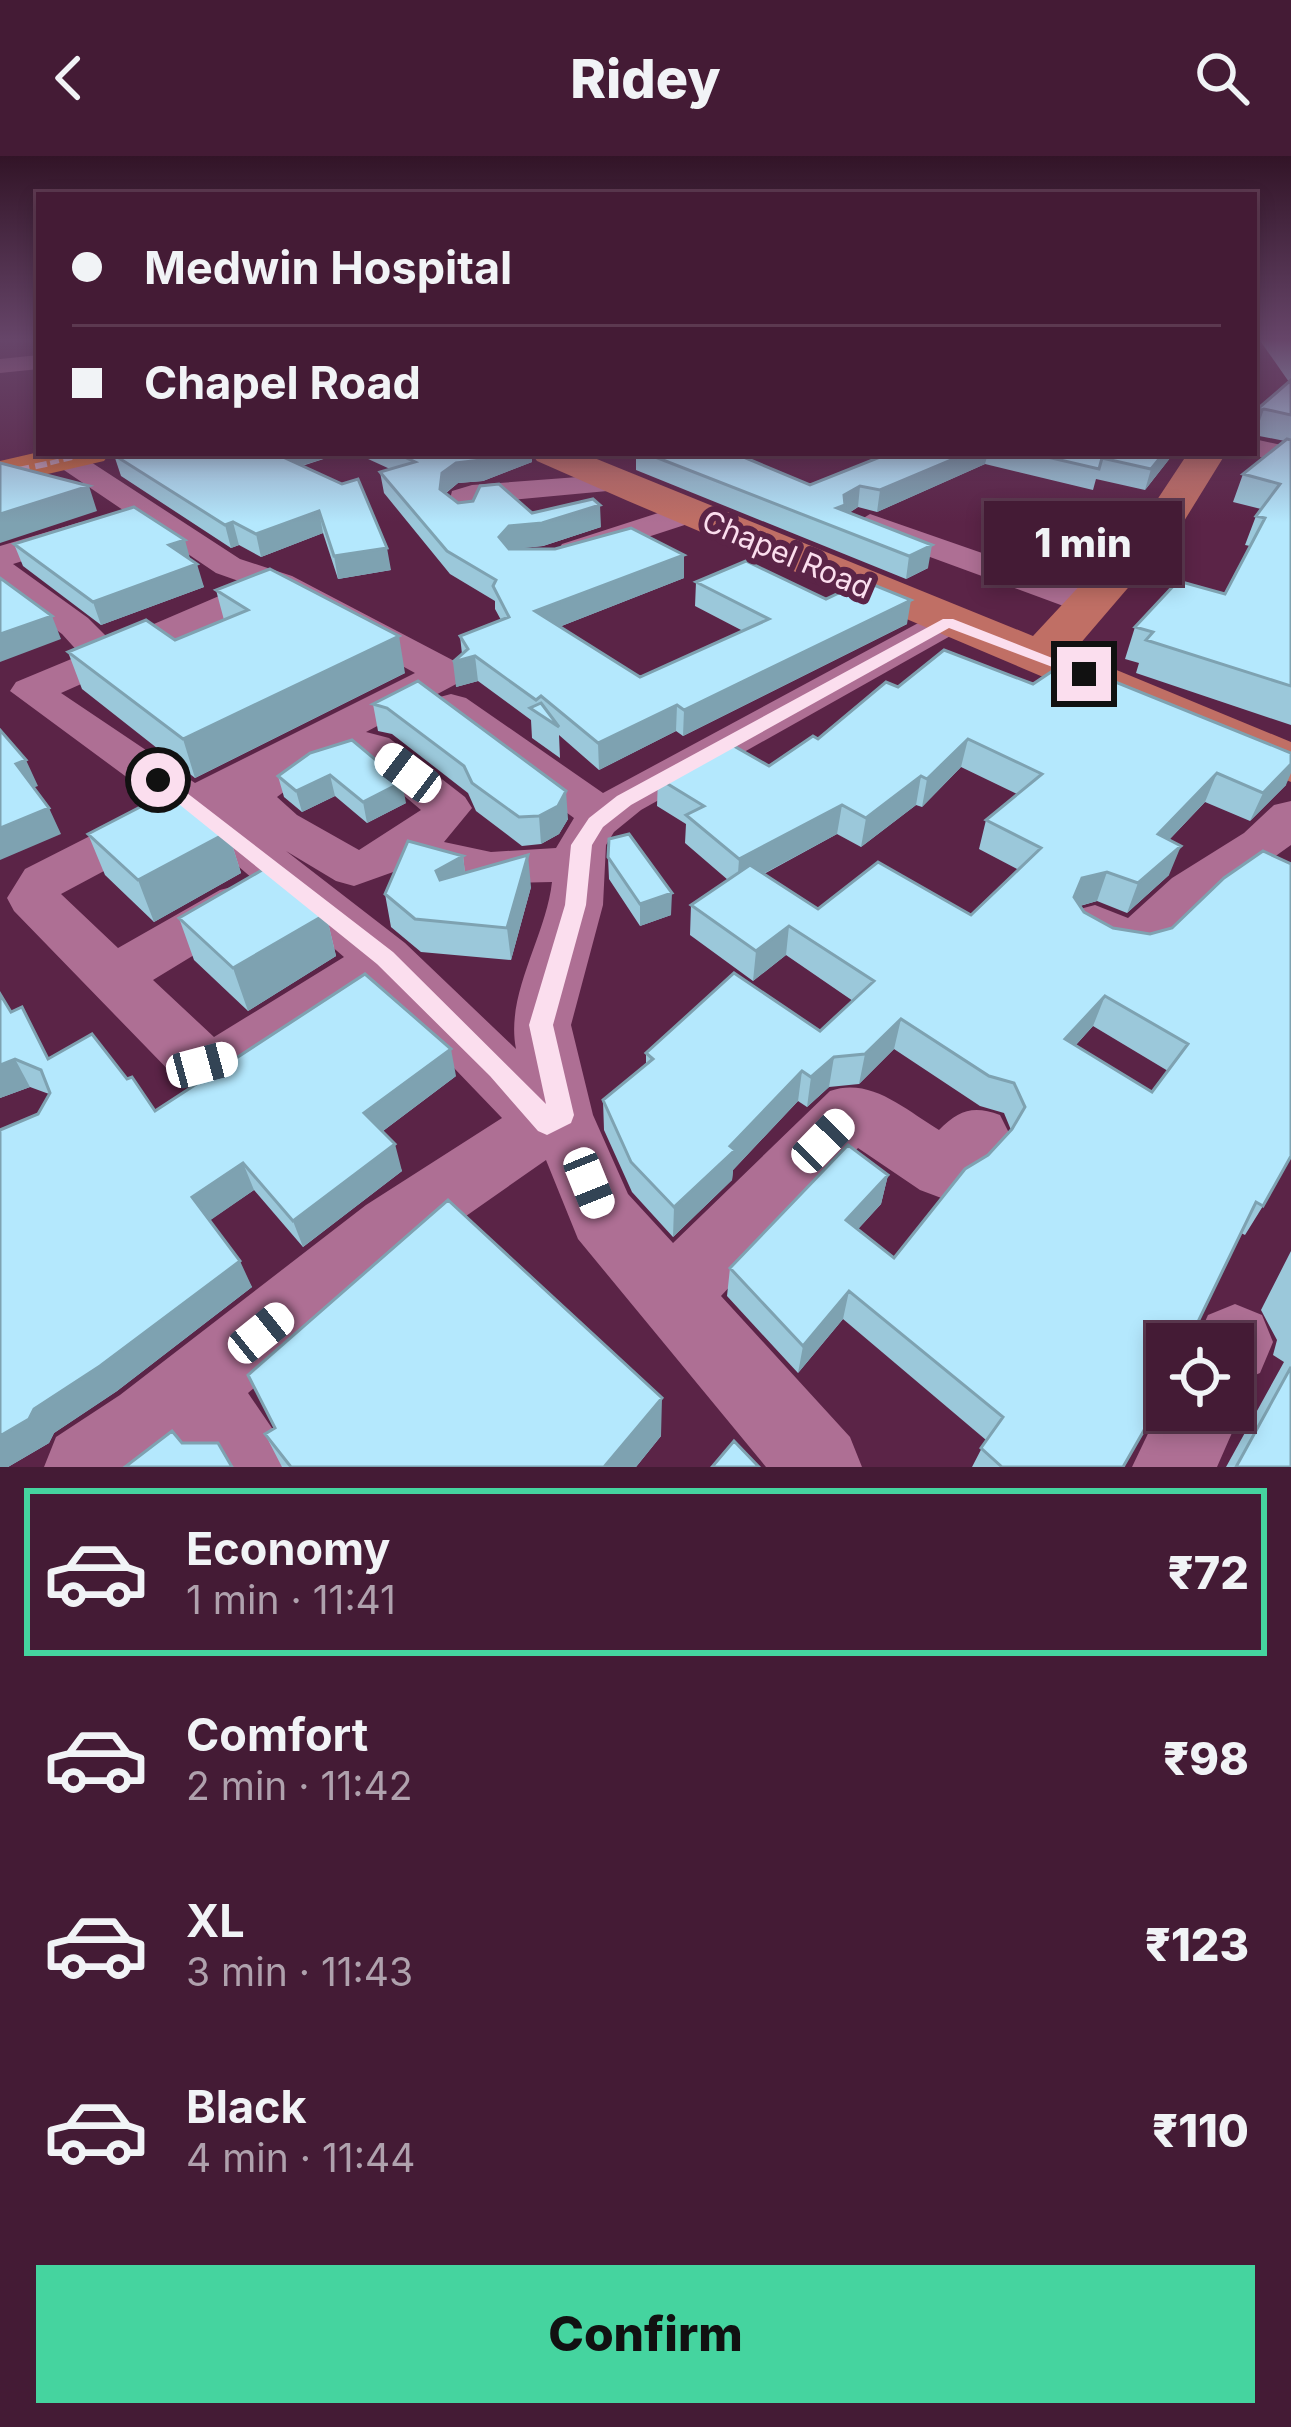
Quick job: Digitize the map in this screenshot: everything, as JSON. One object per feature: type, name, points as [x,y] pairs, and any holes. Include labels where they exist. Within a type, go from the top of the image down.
[{"type":"highway","points":[[0,458],[36,456]]},
{"type":"highway","points":[[0,473],[57,456]]},
{"type":"main road","points":[[1043,655],[1166,517],[1205,456]]},
{"type":"main road","name":"Chapel Road","points":[[620,488],[948,622],[1043,655],[1291,764]]},
{"type":"street","points":[[1257,448],[1291,456]]},
{"type":"street","points":[[67,456],[228,566],[279,584],[446,674],[43,881],[33,898],[202,1065],[234,1056],[385,958]]},
{"type":"street","points":[[463,511],[463,498],[472,494],[620,488]]},
{"type":"street","points":[[547,560],[620,488]]},
{"type":"street","points":[[0,557],[145,511]]},
{"type":"street","points":[[860,521],[1090,603]]},
{"type":"street","points":[[0,571],[75,626],[107,660]]},
{"type":"street","points":[[279,584],[31,691],[193,804],[385,958],[554,1119]]},
{"type":"street","points":[[820,1467],[603,1216],[554,1119],[541,1025],[591,839],[624,800],[948,622]]},
{"type":"street","points":[[443,701],[591,839]]},
{"type":"street","points":[[1095,924],[1122,939],[1139,939],[1190,891],[1262,845],[1291,816]]},
{"type":"street","points":[[406,844],[437,860],[496,872],[591,839]]},
{"type":"street","points":[[113,976],[284,877]]},
{"type":"street","points":[[671,1296],[854,1110],[944,1168],[977,1135]]},
{"type":"street","points":[[86,1467],[196,1386],[392,1228],[554,1119]]},
{"type":"street","points":[[196,1386],[248,1467]]},
{"type":"street","points":[[1174,1467],[1191,1431]]},
{"type":"building","points":[[1267,401],[1291,401],[1291,415],[1257,409]]},
{"type":"building","points":[[1291,440],[1291,686],[1146,640],[1153,632],[1135,627],[1178,581],[1225,594],[1265,518],[1256,516],[1280,484],[1243,474]]},
{"type":"building","points":[[116,456],[281,456],[342,484],[358,479],[387,548],[334,556],[319,511],[256,534],[233,522],[225,525]]},
{"type":"building","points":[[402,456],[491,456],[456,463],[442,473],[440,489],[458,503],[473,501],[480,486],[499,484],[532,513],[593,499],[600,505],[542,523],[509,526],[499,537],[509,549],[555,549],[631,528],[684,555],[535,611],[640,677],[769,619],[696,582],[746,561],[826,599],[864,581],[911,600],[684,710],[677,705],[598,743],[541,696],[536,700],[475,656],[453,662],[468,649],[460,636],[509,617],[493,586],[496,580],[447,551],[380,472],[415,462]]},
{"type":"building","points":[[653,456],[741,456],[810,485],[882,456],[961,456],[880,490],[860,486],[844,495],[845,505],[837,508],[932,545],[909,556]]},
{"type":"building","points":[[1043,456],[1162,456],[1151,469],[1102,458],[1099,469]]},
{"type":"building","points":[[0,463],[89,486],[0,514]]},
{"type":"building","points":[[134,507],[185,540],[169,545],[197,564],[93,602],[14,544]]},
{"type":"building","points":[[270,569],[399,636],[183,739],[68,652],[146,620],[175,640],[248,610],[216,590]]},
{"type":"building","points":[[0,578],[52,616],[0,634]]},
{"type":"building","points":[[944,650],[1033,684],[1066,662],[1291,753],[1291,764],[1263,793],[1217,773],[1158,834],[1181,846],[1138,883],[1107,872],[1082,878],[1074,897],[1084,912],[1113,928],[1150,934],[1172,928],[1224,878],[1263,851],[1291,864],[1291,1156],[1263,1206],[1256,1202],[1197,1323],[1146,1323],[1146,1427],[1123,1467],[1002,1467],[981,1448],[1003,1417],[849,1291],[803,1346],[730,1268],[848,1145],[888,1175],[846,1220],[894,1258],[965,1169],[988,1155],[1012,1129],[1025,1107],[1014,1083],[989,1076],[901,1019],[865,1054],[834,1057],[811,1077],[802,1071],[730,1146],[735,1150],[674,1207],[631,1162],[603,1100],[653,1059],[646,1053],[734,973],[820,1031],[874,981],[789,926],[756,951],[691,905],[750,865],[818,909],[878,862],[971,915],[1041,848],[986,820],[1042,774],[968,739],[927,779],[921,776],[866,818],[842,805],[739,859],[686,815],[704,806],[658,778],[725,741],[769,766],[813,736],[818,739],[886,682],[898,687]],"holes":[[[1105,996],[1188,1044],[1152,1092],[1065,1039]]]},
{"type":"building","points":[[418,681],[566,791],[558,806],[539,816],[519,817],[472,783],[464,766],[387,708],[373,704]]},
{"type":"building","points":[[541,703],[559,727],[530,708]]},
{"type":"building","points":[[0,730],[26,760],[16,764],[49,808],[0,828]]},
{"type":"building","points":[[352,740],[402,782],[363,802],[330,775],[296,791],[278,776],[310,753]]},
{"type":"building","points":[[175,789],[228,832],[138,880],[88,834]]},
{"type":"building","points":[[629,834],[672,893],[640,904],[608,857],[609,839]]},
{"type":"building","points":[[408,841],[463,856],[436,871],[440,880],[528,855],[507,928],[415,919],[385,894]]},
{"type":"building","points":[[269,866],[326,914],[233,968],[179,918]]},
{"type":"building","points":[[365,974],[451,1049],[364,1113],[395,1144],[293,1221],[243,1163],[192,1197],[240,1261],[0,1436],[0,1130],[38,1114],[50,1093],[41,1070],[15,1059],[0,1065],[0,994],[11,1012],[22,1007],[48,1059],[92,1034],[127,1079],[132,1077],[155,1111]]},
{"type":"building","points":[[448,1200],[662,1398],[604,1467],[291,1467],[265,1434],[275,1428],[248,1375]]},
{"type":"building","points":[[1291,1367],[1291,1467],[1236,1467]]},
{"type":"building","points":[[172,1431],[182,1443],[218,1443],[232,1467],[125,1467]]},
{"type":"building","points":[[734,1441],[759,1467],[712,1467]]},
{"type":"railway","points":[[37,466],[80,456]]},
{"type":"railway","points":[[0,474],[51,463]]},
{"type":"route","points":[[158,780],[385,958],[499,1068],[547,1124],[561,1115],[541,1025],[576,905],[581,845],[596,823],[624,800],[948,622],[1084,674]]}]
